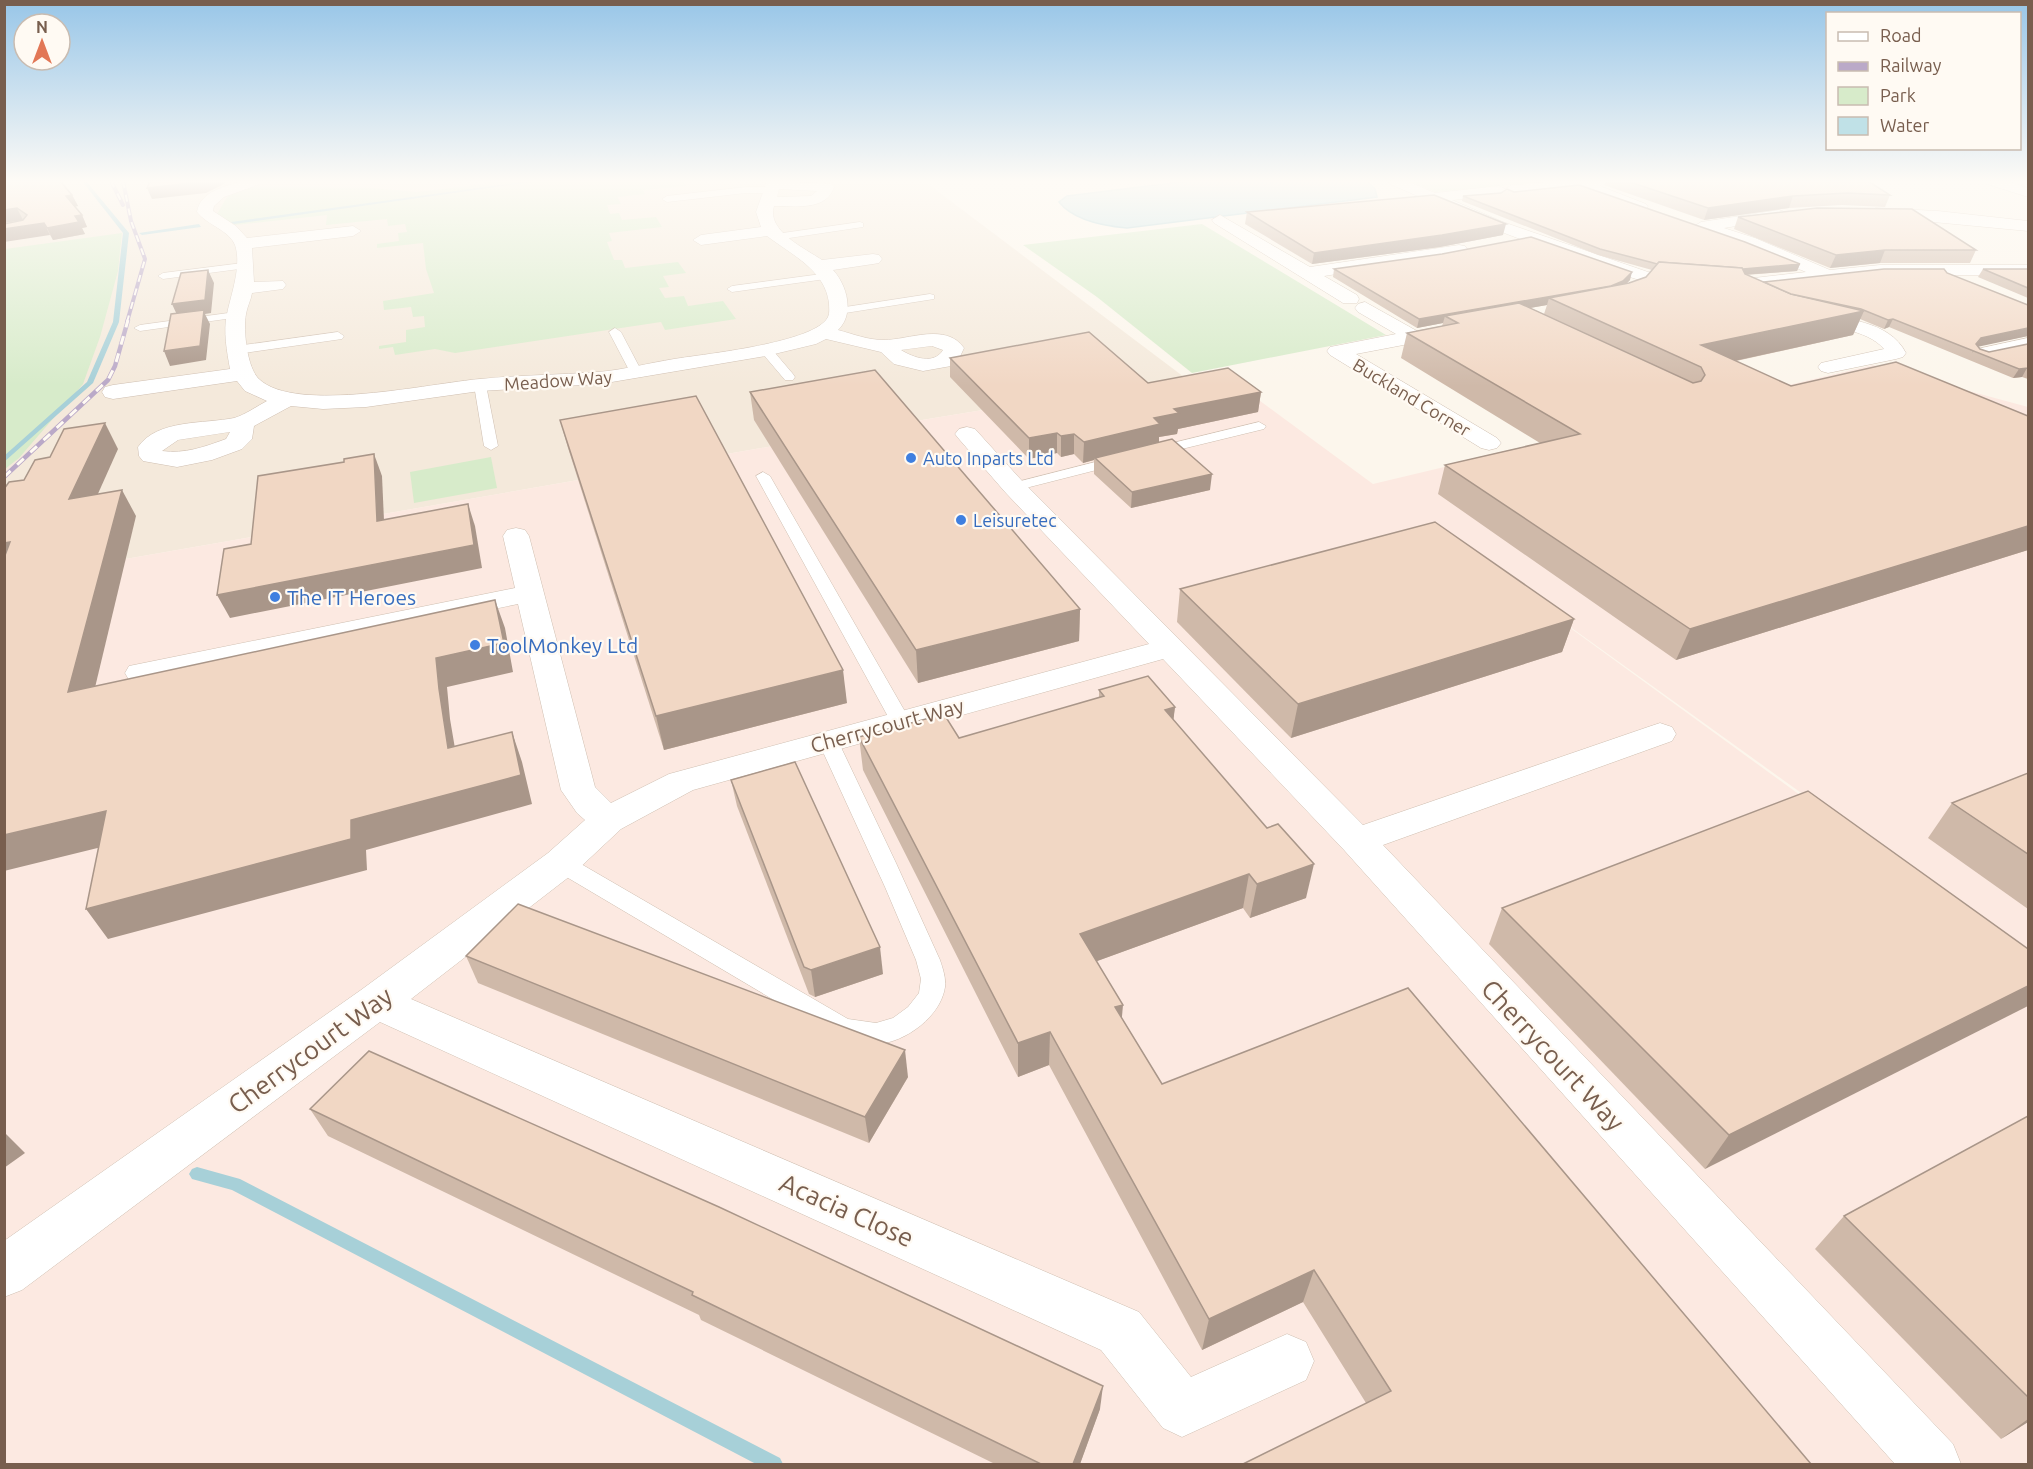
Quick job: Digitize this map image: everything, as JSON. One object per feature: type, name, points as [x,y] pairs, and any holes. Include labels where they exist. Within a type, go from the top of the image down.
[{"type":"street","points":[[113,392],[242,374],[237,350],[236,315],[244,288],[243,250]]},
{"type":"street","points":[[794,250],[824,271],[837,296],[839,310],[836,321],[824,332]]},
{"type":"street","points":[[1269,250],[1414,337]]},
{"type":"street","points":[[1307,273],[1464,250]]},
{"type":"street","points":[[1568,250],[1646,277],[1702,283],[1745,284],[1828,275],[1934,269],[2028,270]]},
{"type":"street","points":[[1601,250],[1613,254],[1620,268]]},
{"type":"street","points":[[1767,250],[1828,275]]},
{"type":"street","points":[[824,271],[873,259]]},
{"type":"street","points":[[1934,269],[1981,288]]},
{"type":"street","points":[[1629,295],[1646,277]]},
{"type":"street","points":[[1745,284],[1744,292],[1760,301]]},
{"type":"street","points":[[244,288],[278,285]]},
{"type":"street","points":[[1796,314],[1868,331],[1884,337],[1895,346],[1896,353],[1828,367]]},
{"type":"street","name":"Buckland Corner","points":[[1470,327],[1337,351],[1489,443]]},
{"type":"street","points":[[824,332],[887,346]]},
{"type":"street","name":"Meadow Way","points":[[242,374],[260,390],[287,399],[323,402],[366,400],[480,385],[600,378],[766,350],[809,340],[824,332]]},
{"type":"street","points":[[1984,353],[2028,344]]},
{"type":"street","points":[[243,423],[287,399]]},
{"type":"street","name":"Cherrycourt Way","points":[[967,434],[1014,487],[1171,646],[1357,841],[1933,1464]]},
{"type":"street","points":[[516,536],[579,790],[589,804],[608,820]]},
{"type":"street","points":[[141,673],[530,593]]},
{"type":"street","name":"Cherrycourt Way","points":[[4,1272],[376,1002],[561,863],[608,820],[681,782],[1171,646]]},
{"type":"street","points":[[1357,841],[1660,734]]},
{"type":"street","name":"Acacia Close","points":[[376,1002],[1120,1330],[1182,1409],[1287,1361]]},
{"type":"lane","points":[[163,276],[243,266]]},
{"type":"lane","points":[[732,290],[824,271]]},
{"type":"lane","points":[[839,310],[930,297]]},
{"type":"lane","points":[[140,328],[236,315]]},
{"type":"lane","points":[[615,332],[636,372]]},
{"type":"lane","points":[[237,350],[338,336]]},
{"type":"lane","points":[[766,350],[789,377]]},
{"type":"lane","points":[[480,385],[491,446]]},
{"type":"lane","points":[[1014,487],[1259,426]]},
{"type":"lane","points":[[763,476],[901,722]]},
{"type":"lane","points":[[561,863],[842,1028],[865,1033],[888,1032],[907,1022],[930,996],[933,985],[932,972],[910,918],[828,741]]},
{"type":"shaded area","points":[[5,250],[1015,250],[1184,377],[928,419],[5,580]]},
{"type":"shaded area","points":[[1873,365],[2028,407],[2028,956],[1448,539],[2028,961],[2028,1464],[5,1464],[5,580],[928,419],[1184,377],[1229,378],[1373,484]]},
{"type":"green space","points":[[5,250],[120,250],[118,271],[100,337],[83,384],[19,458],[5,469]]},
{"type":"green space","points":[[424,250],[610,250],[614,260],[622,260],[625,268],[678,262],[686,273],[663,276],[669,287],[659,288],[665,298],[684,296],[688,306],[723,301],[736,319],[665,330],[661,322],[455,353],[435,349],[395,355],[393,347],[379,349],[379,346],[406,342],[406,330],[425,327],[424,316],[413,317],[411,307],[384,310],[383,301],[434,293],[426,269]]},
{"type":"green space","points":[[1029,250],[1244,250],[1386,335],[1192,373],[1097,297]]},
{"type":"green space","points":[[491,457],[497,488],[414,503],[410,472]]},
{"type":"building","points":[[1308,250],[1339,250],[1314,253]]},
{"type":"building","points":[[1465,250],[1567,250],[1632,272],[1623,281],[1611,286],[1419,319],[1334,269]]},
{"type":"building","points":[[1602,250],[1764,250],[1800,264],[1743,269],[1659,262],[1657,264]]},
{"type":"building","points":[[1822,250],[1976,250],[1885,250],[1836,255]]},
{"type":"building","points":[[1659,262],[1742,268],[1745,274],[1791,294],[1864,311],[1701,345],[1791,386],[1896,362],[2028,416],[2028,526],[1690,629],[1445,465],[1580,434],[1407,333],[1458,323],[1445,316],[1519,303],[1693,383],[1701,381],[1705,375],[1701,367],[1549,298],[1629,283],[1646,277]]},
{"type":"building","points":[[1884,269],[1944,269],[1947,273],[2028,305],[2028,328],[1981,338],[1976,344],[1980,349],[1989,352],[2028,344],[2028,368],[2019,369],[1893,319],[1888,320],[1861,309],[1791,294],[1764,282]]},
{"type":"building","points":[[1983,269],[2028,269],[2028,288]]},
{"type":"building","points":[[208,270],[205,300],[172,304],[181,273]]},
{"type":"building","points":[[204,310],[200,346],[164,351],[171,314]]},
{"type":"building","points":[[1089,332],[1148,383],[1228,368],[1261,392],[1174,409],[1179,413],[1154,418],[1160,424],[1084,442],[1074,434],[1061,436],[1057,433],[1029,438],[950,358]]},
{"type":"building","points":[[875,370],[1080,609],[916,650],[750,392]]},
{"type":"building","points":[[696,396],[843,670],[656,716],[560,420]]},
{"type":"building","points":[[105,423],[69,499],[122,490],[68,692],[495,600],[504,643],[436,658],[439,689],[448,748],[512,732],[521,775],[351,820],[351,839],[86,909],[106,811],[4,835],[4,558],[10,542],[4,543],[4,489],[9,482],[24,480],[35,460],[50,457],[64,429]]},
{"type":"building","points":[[1172,439],[1212,474],[1132,492],[1095,458]]},
{"type":"building","points":[[374,454],[377,521],[468,504],[474,545],[217,595],[224,549],[251,544],[258,476],[344,462],[344,459]]},
{"type":"building","points":[[1435,522],[1574,619],[1298,704],[1180,589]]},
{"type":"building","points":[[1148,676],[1175,707],[1165,710],[1267,828],[1278,824],[1314,864],[1257,884],[1249,874],[1080,934],[1123,1005],[1115,1007],[1162,1084],[1408,988],[1811,1464],[1243,1464],[1391,1391],[1314,1270],[1209,1319],[1050,1032],[1018,1043],[859,737],[944,714],[959,738],[1104,696],[1099,690]]},
{"type":"building","points":[[795,762],[880,947],[811,970],[804,967],[731,780]]},
{"type":"building","points":[[2028,773],[2028,854],[1952,803]]},
{"type":"building","points":[[1808,791],[2028,949],[2028,986],[1729,1135],[1502,908]]},
{"type":"building","points":[[518,904],[905,1050],[865,1117],[466,956]]},
{"type":"building","points":[[369,1051],[719,1207],[1103,1386],[1073,1464],[1041,1464],[692,1295],[693,1292],[310,1109]]},
{"type":"building","points":[[2028,1116],[2028,1397],[1844,1216]]},
{"type":"waterway","points":[[4,460],[90,383],[116,322],[124,250]]},
{"type":"waterway","points":[[197,1174],[235,1184],[774,1464]]},
{"type":"railway","points":[[127,322],[145,259],[142,250]]},
{"type":"railway","points":[[4,477],[108,380],[115,366],[128,320]]},
{"type":"place","name":"Auto Inparts Ltd","points":[[911,458]]},
{"type":"place","name":"Leisuretec","points":[[961,520]]},
{"type":"place","name":"The IT Heroes","points":[[275,597]]},
{"type":"place","name":"ToolMonkey Ltd","points":[[475,645]]}]
